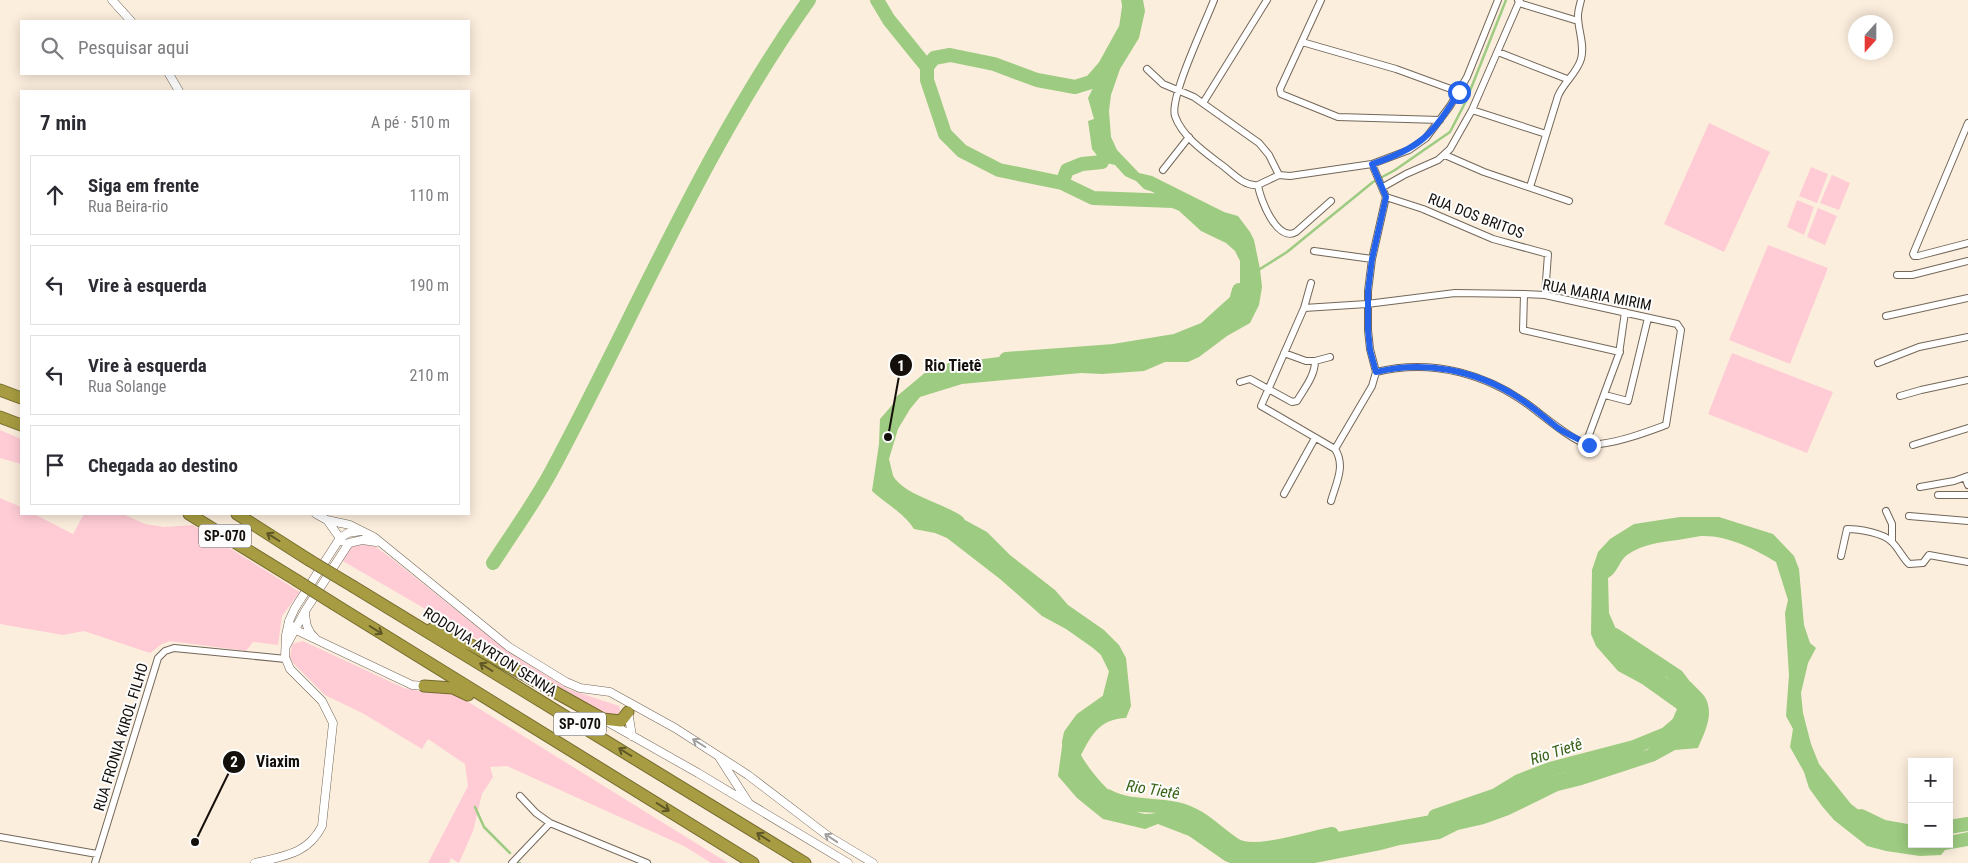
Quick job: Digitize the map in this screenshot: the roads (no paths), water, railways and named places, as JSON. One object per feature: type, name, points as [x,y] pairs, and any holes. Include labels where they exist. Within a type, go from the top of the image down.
[{"type":"highway","points":[[0,390],[20,398]]},
{"type":"highway","points":[[0,417],[20,425]]},
{"type":"highway","name":"SP-070","points":[[191,515],[753,863]]},
{"type":"highway","name":"RODOVIA AYRTON SENNA","points":[[240,516],[805,863]]},
{"type":"highway","points":[[418,625],[443,632],[471,645],[603,719],[621,720],[628,712]]},
{"type":"highway","points":[[424,686],[430,683],[434,674],[429,663]]},
{"type":"highway","points":[[424,686],[453,688],[465,693],[576,760],[603,771]]},
{"type":"street","points":[[112,0],[130,20]]},
{"type":"street","points":[[1214,0],[1179,88],[1174,113],[1189,137],[1248,185],[1258,185],[1279,175],[1290,176],[1373,167],[1418,144],[1426,138],[1459,92],[1472,66],[1498,0]]},
{"type":"street","points":[[1203,103],[1267,0]]},
{"type":"street","points":[[1321,0],[1280,89],[1282,95],[1338,117],[1440,120]]},
{"type":"street","points":[[1530,187],[1558,96],[1567,79],[1577,69],[1581,58],[1582,40],[1578,13],[1581,0]]},
{"type":"street","points":[[1382,185],[1445,156],[1472,110],[1519,1],[1578,21]]},
{"type":"street","points":[[1302,42],[1387,66],[1459,92]]},
{"type":"street","points":[[1498,52],[1567,79]]},
{"type":"street","points":[[1147,69],[1163,84],[1179,88],[1258,143],[1269,155],[1279,175]]},
{"type":"street","points":[[170,75],[178,90]]},
{"type":"street","points":[[1472,110],[1546,134]]},
{"type":"street","points":[[1968,123],[1913,255],[1968,243]]},
{"type":"street","points":[[1163,170],[1189,137]]},
{"type":"street","points":[[1445,156],[1484,172],[1569,201]]},
{"type":"street","points":[[1335,449],[1372,386],[1376,372],[1370,350],[1367,304],[1372,259],[1386,197],[1373,167]]},
{"type":"street","points":[[1258,185],[1262,201],[1271,218],[1280,228],[1290,234],[1296,232],[1331,202]]},
{"type":"street","name":"RUA DOS BRITOS","points":[[1386,197],[1423,209],[1493,239],[1548,254],[1545,295]]},
{"type":"street","points":[[1314,251],[1372,259]]},
{"type":"street","points":[[1897,275],[1912,275],[1968,262]]},
{"type":"street","points":[[1311,283],[1304,308],[1261,406],[1335,449],[1340,457],[1341,467],[1331,501]]},
{"type":"street","name":"RUA MARIA MIRIM","points":[[1304,308],[1367,304],[1455,293],[1524,294],[1545,295],[1676,324],[1681,330],[1666,425],[1620,442],[1589,445],[1586,443]]},
{"type":"street","points":[[1524,294],[1523,330],[1620,352]]},
{"type":"street","points":[[1886,316],[1968,298]]},
{"type":"street","points":[[1376,372],[1418,366],[1457,371],[1480,378],[1519,398],[1559,429],[1586,443],[1620,352],[1625,312]]},
{"type":"street","points":[[1604,395],[1628,401],[1648,318]]},
{"type":"street","points":[[1878,363],[1919,347],[1968,336]]},
{"type":"street","points":[[1284,353],[1306,361],[1330,357]]},
{"type":"street","points":[[1240,382],[1250,379],[1292,402],[1297,401],[1311,377],[1315,368],[1315,361]]},
{"type":"street","points":[[1900,396],[1968,380]]},
{"type":"street","points":[[1913,445],[1968,428]]},
{"type":"street","points":[[1284,494],[1315,438]]},
{"type":"street","points":[[1920,487],[1966,476],[1968,485]]},
{"type":"street","points":[[1938,495],[1968,495]]},
{"type":"street","points":[[1886,511],[1892,524],[1892,541],[1902,558],[1909,564],[1923,563],[1929,555],[1968,562]]},
{"type":"street","points":[[318,515],[327,520],[340,522],[362,530],[526,658],[580,688],[610,692],[621,696],[717,754],[748,775],[828,836],[873,863]]},
{"type":"street","points":[[1910,516],[1968,521]]},
{"type":"street","points":[[327,520],[340,538],[349,543],[371,540],[383,545]]},
{"type":"street","points":[[1841,556],[1847,529],[1864,530],[1892,541]]},
{"type":"street","points":[[256,863],[302,849],[313,840],[322,826],[333,723],[322,701],[290,669],[286,660],[286,635],[289,621],[295,608],[340,538],[348,533],[362,530]]},
{"type":"street","points":[[286,646],[305,611],[349,543]]},
{"type":"street","points":[[305,611],[306,624],[310,633],[317,640]]},
{"type":"street","points":[[289,621],[291,627],[296,630],[412,685],[424,686]]},
{"type":"street","name":"RUA FRONIA KIROL FILHO","points":[[95,863],[158,658],[165,651],[174,648],[286,660]]},
{"type":"street","points":[[621,696],[627,706],[632,736]]},
{"type":"street","points":[[603,719],[848,863]]},
{"type":"street","points":[[717,754],[749,804]]},
{"type":"street","points":[[520,796],[536,813],[550,823],[647,863]]},
{"type":"street","points":[[512,863],[550,823]]},
{"type":"street","points":[[0,837],[97,854]]},
{"type":"waterway","points":[[493,563],[552,470],[704,171],[737,113],[809,0]]},
{"type":"waterway","points":[[877,0],[889,20],[927,67]]},
{"type":"waterway","name":"Rio Tietê","points":[[1130,0],[1126,28],[1105,66],[1091,82],[1075,87],[1037,80],[994,64],[950,55],[934,58],[927,67],[927,80],[945,134],[962,151],[999,170],[1062,183],[1093,198],[1173,201],[1181,204]]},
{"type":"waterway","points":[[1260,269],[1287,252],[1373,182],[1395,170],[1450,132],[1466,101],[1506,0]]},
{"type":"waterway","points":[[1062,183],[1067,170],[1082,164],[1102,162]]},
{"type":"waterway","name":"Rio Tietê","points":[[1006,359],[1114,351],[1175,341],[1205,329],[1236,301],[1239,290]]},
{"type":"waterway","name":"Rio Tietê","points":[[901,402],[931,377],[958,367]]},
{"type":"waterway","name":"Rio Tietê","points":[[886,478],[892,486],[909,499],[958,522]]},
{"type":"waterway","name":"Rio Tietê","points":[[1615,635],[1677,676],[1686,688],[1689,699]]},
{"type":"waterway","name":"Rio Tietê","points":[[1069,742],[1071,734],[1082,719],[1109,700],[1117,665]]},
{"type":"waterway","name":"Rio Tietê","points":[[1435,816],[1496,795],[1519,781],[1550,769],[1634,747],[1666,734],[1681,721]]},
{"type":"waterway","name":"Rio Tietê","points":[[1107,796],[1125,803],[1168,807],[1186,811],[1201,819],[1235,845],[1244,848],[1268,848],[1332,834]]},
{"type":"waterway","points":[[475,807],[484,827],[510,853]]},
{"type":"waterway","name":"Rio Tietê","points":[[1861,816],[1884,827],[1908,831]]},
{"type":"waterway","name":"Rio Tietê","points":[[1953,826],[1968,824]]},
{"type":"place","name":"Rio Tietê","points":[[888,437]]},
{"type":"place","name":"Viaxim","points":[[195,842]]}]
